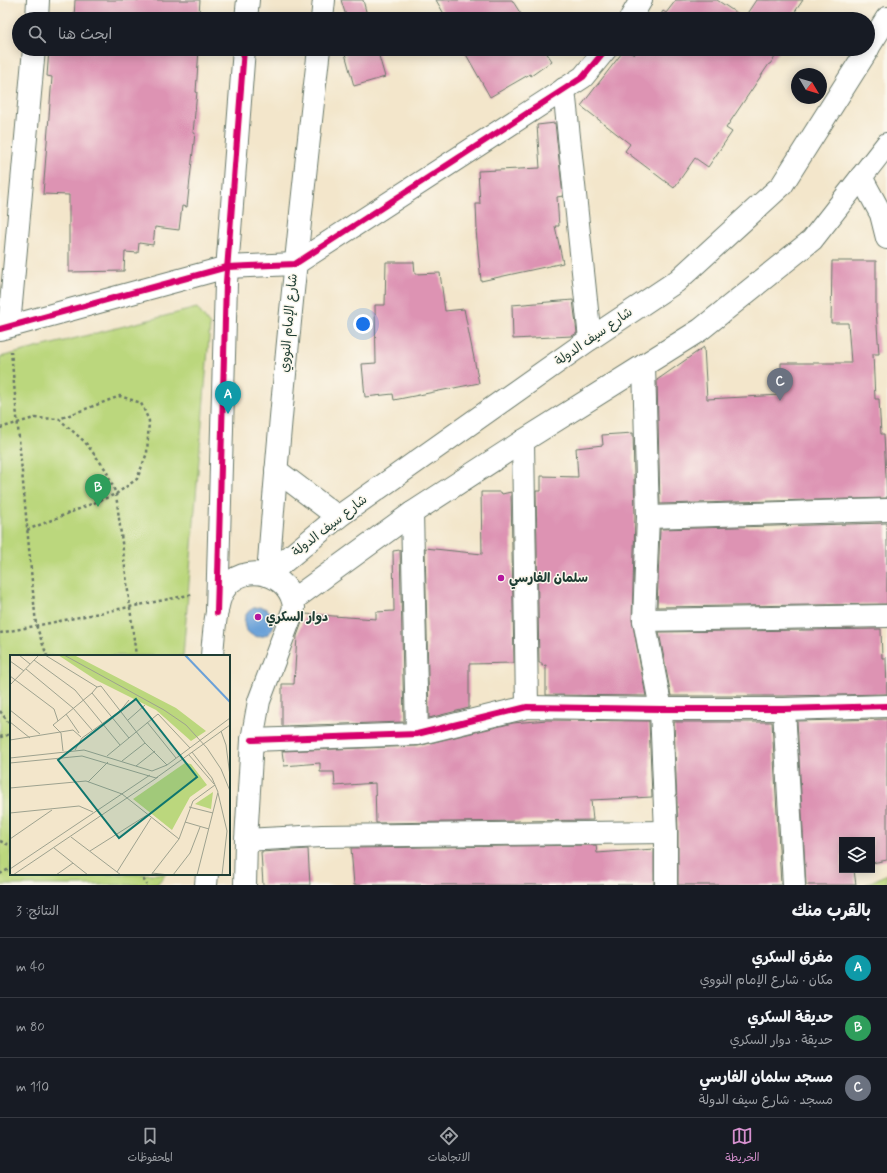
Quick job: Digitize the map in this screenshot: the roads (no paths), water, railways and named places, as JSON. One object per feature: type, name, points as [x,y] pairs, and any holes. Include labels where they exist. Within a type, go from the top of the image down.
[{"type":"street","points":[[37,12],[38,0]]},
{"type":"street","points":[[247,12],[248,0]]},
{"type":"street","points":[[323,12],[324,0]]},
{"type":"street","points":[[634,12],[641,0]]},
{"type":"street","name":"شارع سيف الدولة","points":[[875,38],[887,18]]},
{"type":"street","points":[[33,56],[4,327],[227,267],[295,264],[583,77],[600,56]]},
{"type":"street","points":[[217,613],[227,267],[243,56]]},
{"type":"street","name":"شارع الإمام النووي","points":[[268,574],[295,264],[317,56]]},
{"type":"street","name":"شارع سيف الدولة","points":[[268,574],[338,518],[590,339],[677,280],[782,185],[864,56]]},
{"type":"street","points":[[564,89],[590,339]]},
{"type":"street","points":[[294,599],[412,513],[523,441],[700,330],[812,240],[887,144]]},
{"type":"street","points":[[862,177],[881,214],[887,238]]},
{"type":"street","points":[[644,365],[648,517],[644,620],[661,709],[666,832],[666,885]]},
{"type":"street","points":[[523,441],[527,707]]},
{"type":"street","points":[[276,470],[338,518]]},
{"type":"street","points":[[648,517],[887,510]]},
{"type":"street","points":[[412,513],[417,734]]},
{"type":"street","points":[[212,655],[219,601],[224,590],[232,581],[243,575],[256,573],[268,574],[279,580],[288,589],[294,599],[292,617],[259,701],[252,740],[245,885]]},
{"type":"street","points":[[644,620],[887,616]]},
{"type":"street","points":[[252,740],[417,734],[527,707],[784,709],[887,706]]},
{"type":"street","points":[[784,709],[794,885]]},
{"type":"street","points":[[246,840],[322,836],[666,832]]},
{"type":"street","points":[[206,885],[207,875]]},
{"type":"water","points":[[259,607],[270,611],[274,622],[270,633],[259,637],[248,633],[244,622],[248,611]]},
{"type":"place","name":"مسجد سلمان الفارسي","points":[[780,401]]},
{"type":"place","name":"مفرق السكري","points":[[228,414]]},
{"type":"place","name":"حديقة السكري","points":[[98,507]]},
{"type":"place","name":"سلمان الفارسي","points":[[501,578]]},
{"type":"place","name":"دوار السكري","points":[[258,617]]}]
